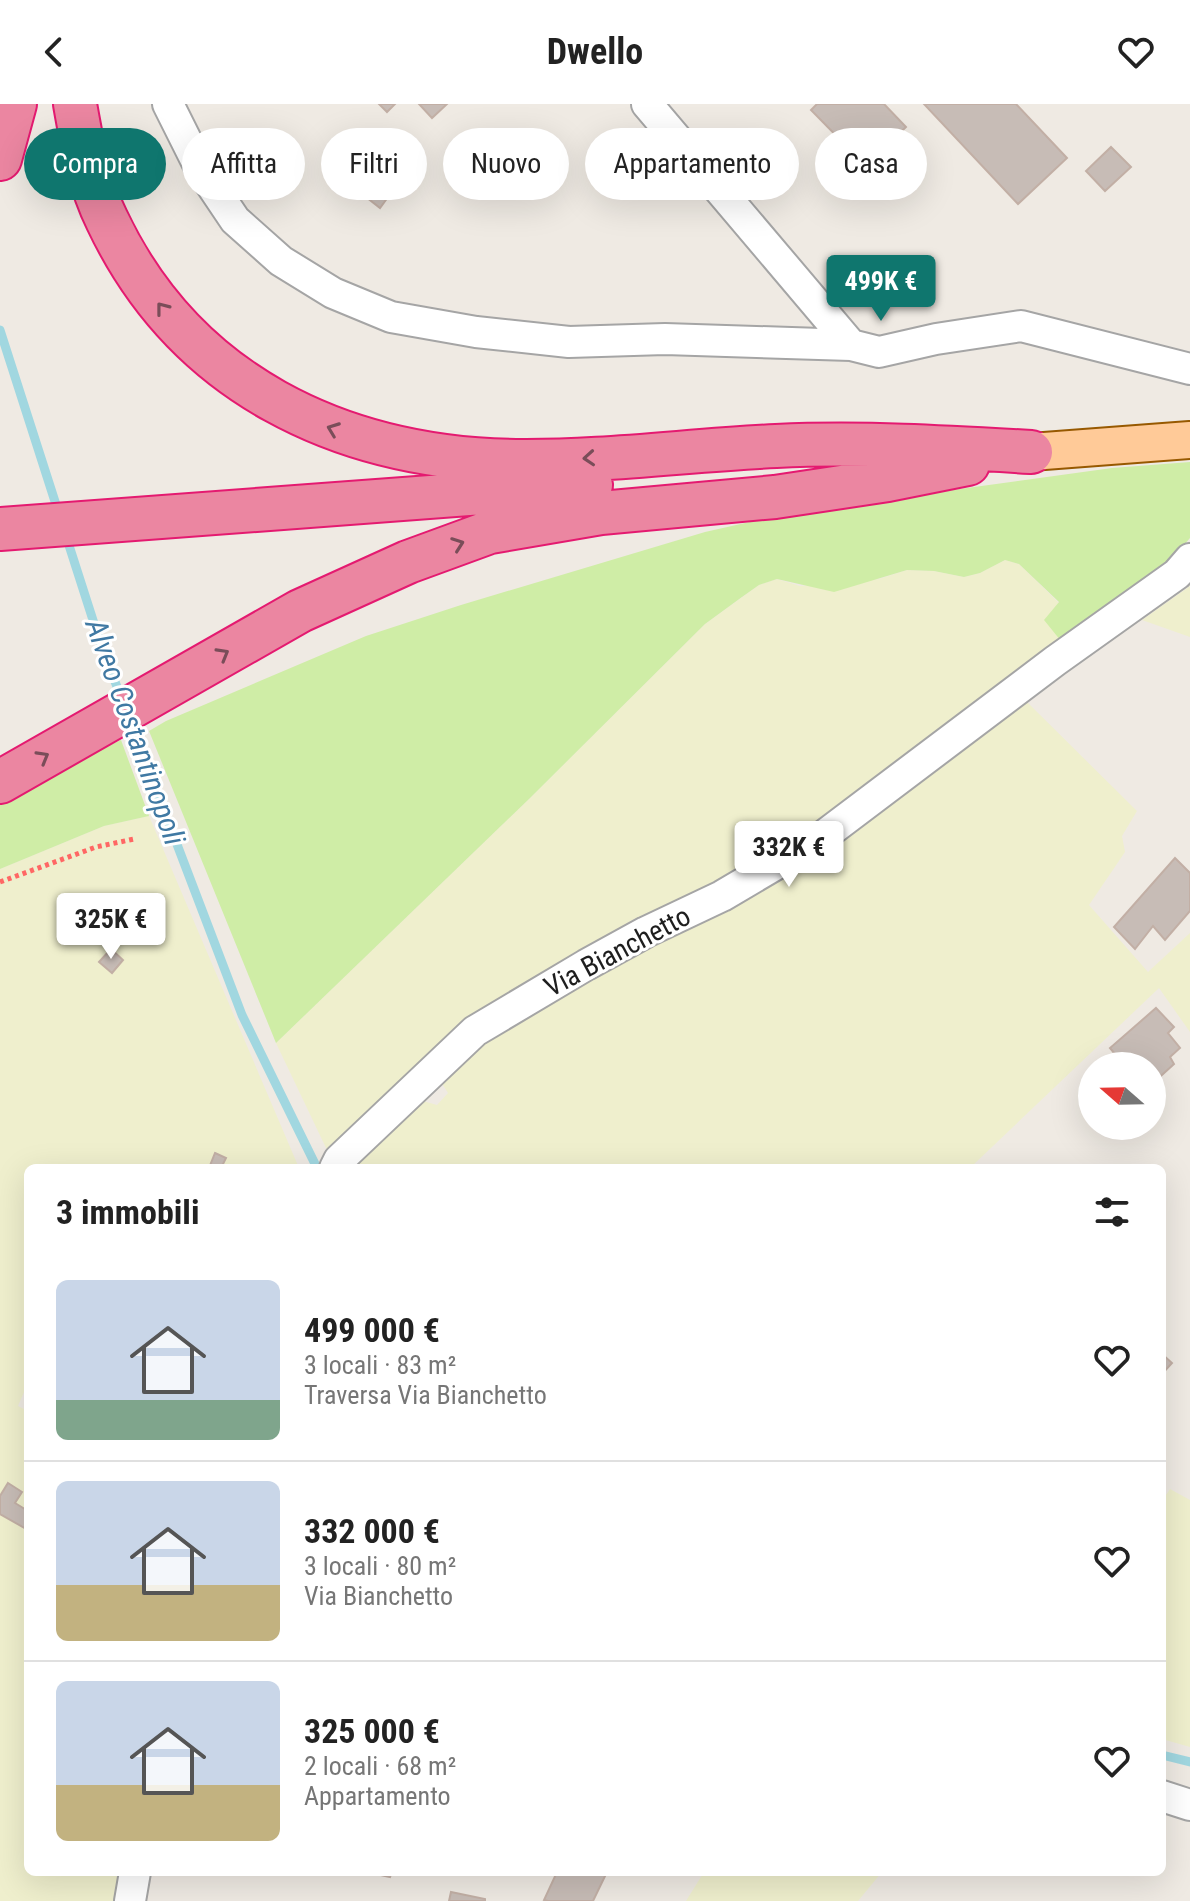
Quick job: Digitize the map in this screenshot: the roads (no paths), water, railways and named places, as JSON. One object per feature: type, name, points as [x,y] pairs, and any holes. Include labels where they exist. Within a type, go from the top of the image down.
[{"type":"highway","points":[[0,159],[15,104]]},
{"type":"highway","points":[[75,104],[84,157],[106,218],[132,267],[169,317],[217,363],[273,402],[335,430],[399,449],[516,461],[779,445],[890,444],[1031,452]]},
{"type":"highway","points":[[0,529],[1031,452]]},
{"type":"highway","points":[[0,782],[300,611],[408,562],[490,532],[601,513],[775,497],[1031,452]]},
{"type":"main road","points":[[1031,452],[1190,440]]},
{"type":"street","points":[[168,104],[200,168],[235,220],[281,261],[333,293],[391,317],[476,332],[569,342],[665,339],[837,345],[879,352],[936,339],[1021,326],[1190,369]]},
{"type":"street","points":[[647,104],[837,345]]},
{"type":"street","name":"Via Bianchetto","points":[[337,1164],[475,1031],[586,965],[722,896],[822,837],[1055,661],[1177,574],[1190,559]]},
{"type":"street","points":[[1166,1797],[1190,1805]]},
{"type":"street","points":[[130,1901],[134,1876]]},
{"type":"waterway","name":"Alveo Costantinopoli","points":[[0,330],[59,514]]},
{"type":"waterway","name":"Alveo Costantinopoli","points":[[66,536],[122,700]]},
{"type":"waterway","name":"Alveo Costantinopoli","points":[[130,721],[242,1015],[315,1164]]},
{"type":"waterway","name":"Alveo Costantinopoli","points":[[1166,1756],[1190,1762]]}]
